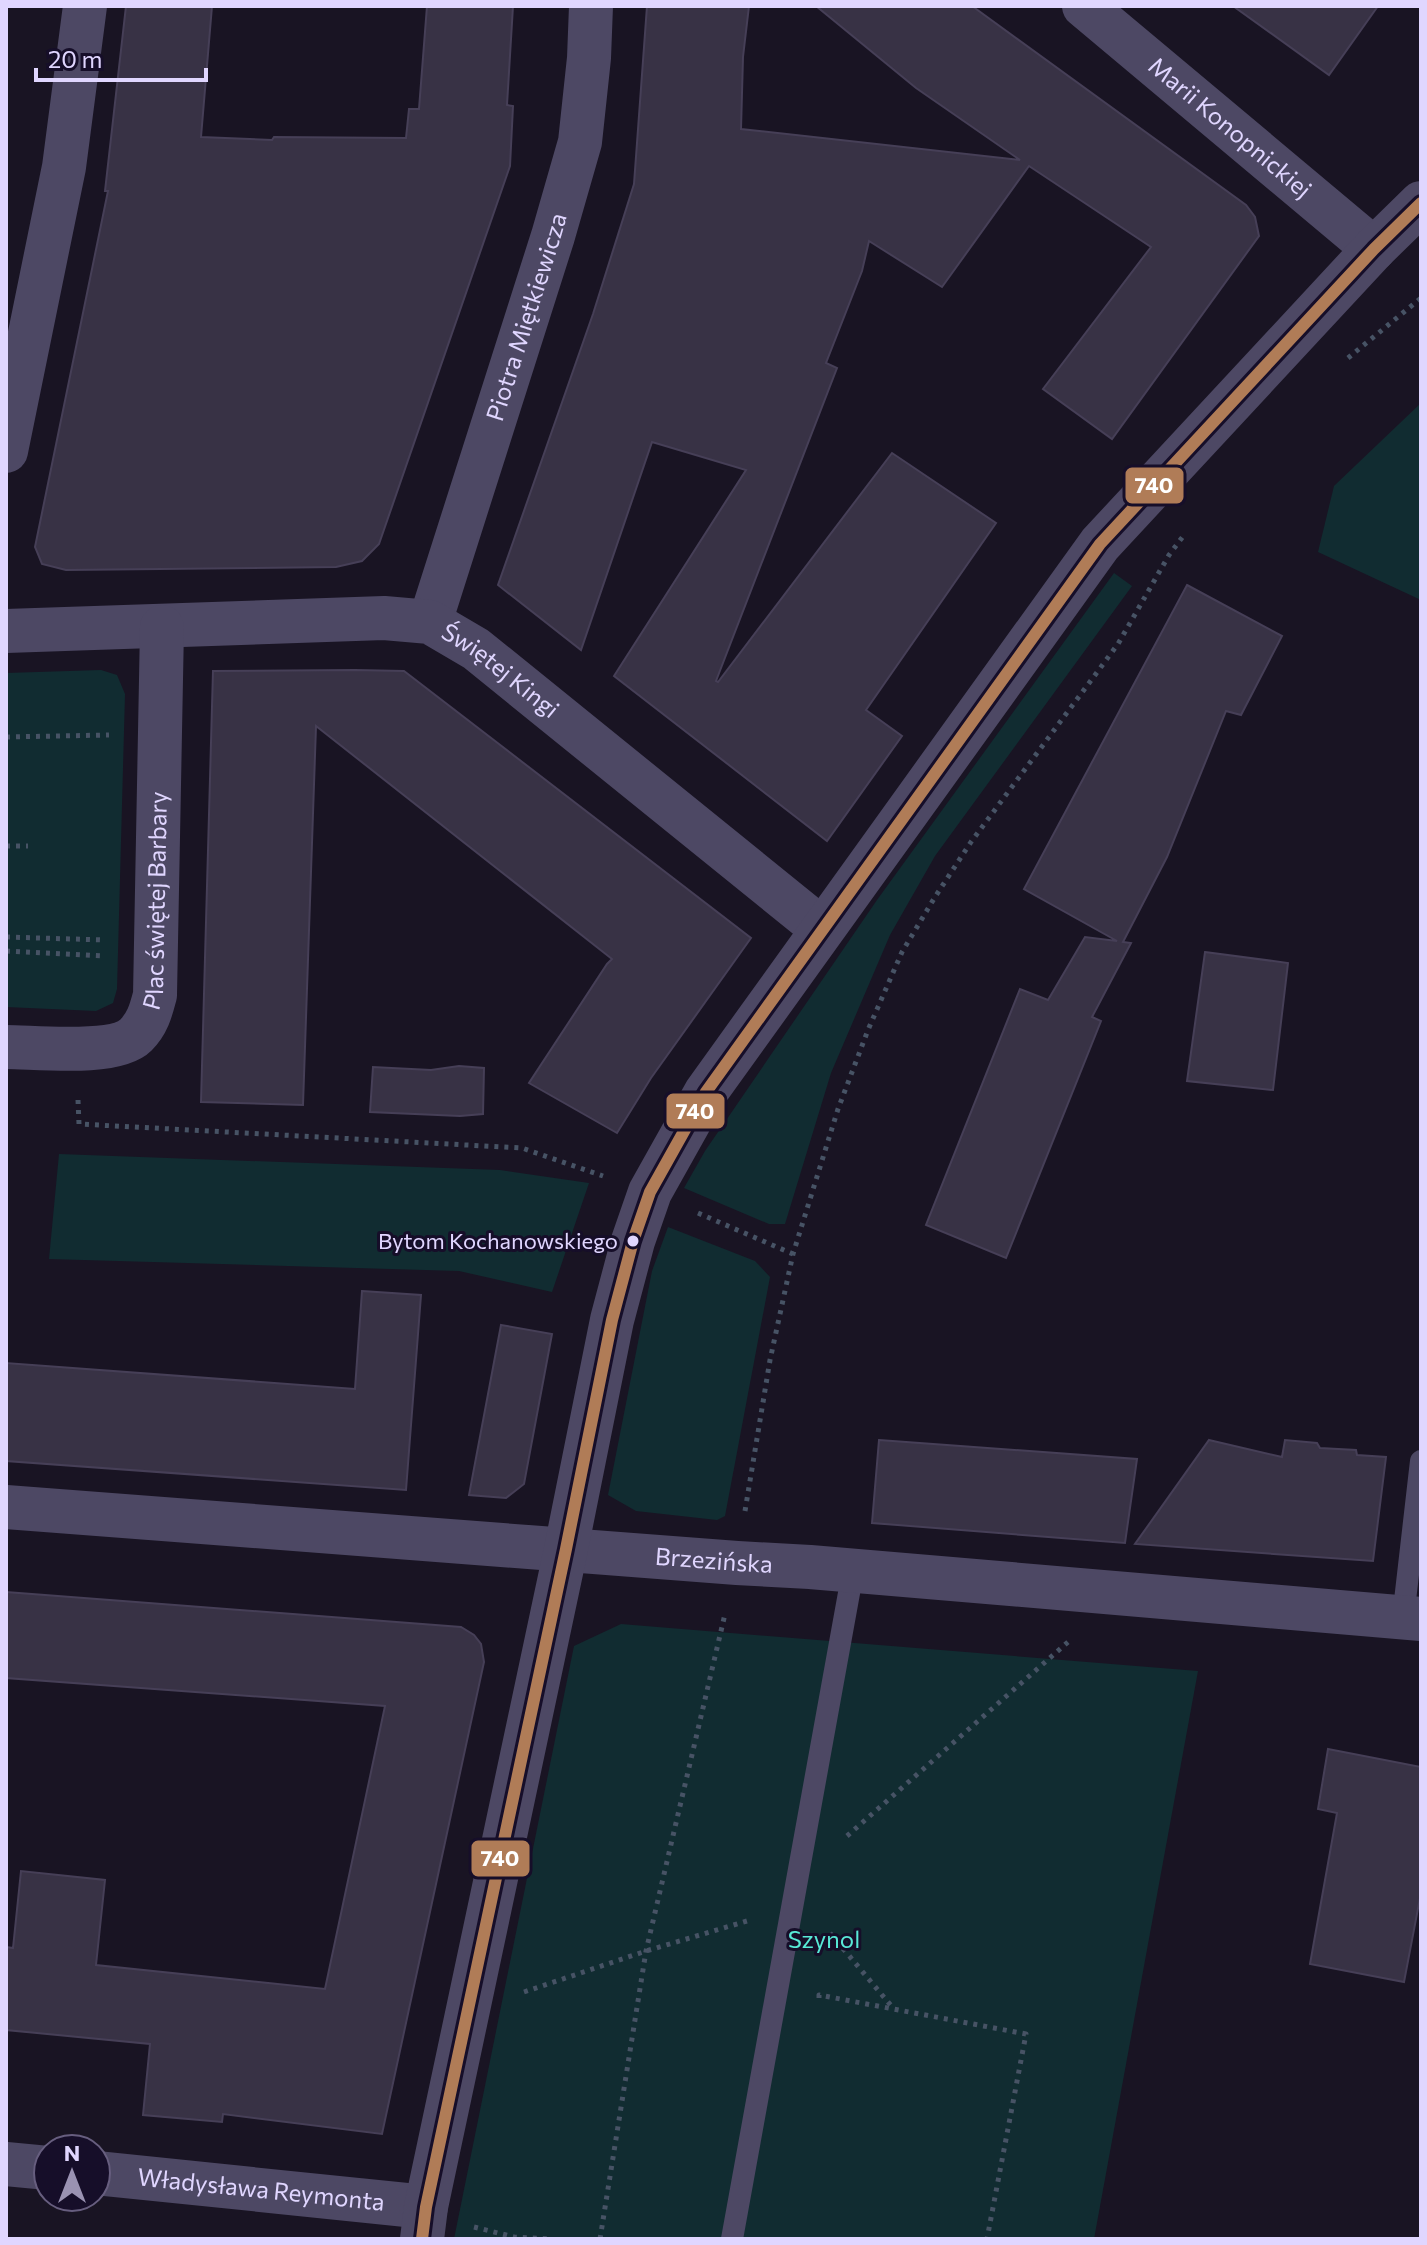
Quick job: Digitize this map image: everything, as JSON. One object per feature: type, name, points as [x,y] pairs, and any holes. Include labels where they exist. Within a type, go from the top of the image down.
[{"type":"street","points":[[6,451],[64,167],[85,6]]},
{"type":"street","name":"Piotra Miętkiewicza","points":[[430,622],[580,142],[591,6]]},
{"type":"street","name":"Marii Konopnickiej","points":[[1084,6],[1374,249]]},
{"type":"street","points":[[424,2223],[612,1320],[650,1192],[706,1092],[1100,544],[1374,249],[1421,203]]},
{"type":"street","name":"Świętej Kingi","points":[[6,631],[384,618],[430,622],[476,649],[822,929]]},
{"type":"street","name":"Plac świętej Barbary","points":[[6,1047],[106,1048],[134,1038],[148,1021],[155,995],[162,627]]},
{"type":"street","name":"Brzezińska","points":[[6,1507],[853,1571],[1412,1619]]},
{"type":"street","points":[[6,2164],[32,2166]]},
{"type":"street","name":"Władysława Reymonta","points":[[112,2175],[424,2223]]},
{"type":"lane","points":[[1412,1619],[1421,1461]]},
{"type":"lane","points":[[732,2239],[853,1571]]},
{"type":"path","points":[[1343,362],[1421,298]]},
{"type":"path","points":[[600,2239],[646,1951],[737,1563],[770,1360],[793,1254],[838,1109],[902,952],[935,897],[971,842],[1118,644],[1169,555],[1186,532]]},
{"type":"path","points":[[6,737],[123,735]]},
{"type":"path","points":[[6,846],[28,846]]},
{"type":"path","points":[[6,937],[112,941]]},
{"type":"path","points":[[6,951],[118,957]]},
{"type":"path","points":[[77,1048],[79,1124],[522,1148],[650,1192],[793,1254]]},
{"type":"path","points":[[796,1893],[895,2010]]},
{"type":"path","points":[[816,2011],[819,1995],[1026,2034],[987,2239]]},
{"type":"path","points":[[424,2223],[457,2222],[514,2237],[551,2239]]},
{"type":"green space","points":[[1421,403],[1421,600],[1318,552],[1334,486]]},
{"type":"green space","points":[[1114,573],[1132,586],[935,856],[890,935],[831,1073],[785,1224],[769,1224],[684,1188],[705,1151],[877,900]]},
{"type":"green space","points":[[101,670],[117,675],[125,694],[117,989],[113,1003],[96,1011],[6,1007],[6,673]]},
{"type":"green space","points":[[59,1154],[500,1170],[589,1183],[552,1292],[459,1271],[49,1259]]},
{"type":"green space","points":[[668,1227],[755,1261],[770,1277],[725,1516],[717,1520],[636,1511],[608,1495],[652,1271]]},
{"type":"green space","name":"Szynol","points":[[621,1624],[1198,1671],[1094,2239],[454,2239],[574,1646]]},
{"type":"building","points":[[126,6],[212,6],[201,137],[272,140],[274,137],[406,138],[409,109],[419,109],[427,6],[513,6],[507,105],[513,106],[510,166],[379,544],[362,561],[336,567],[66,570],[42,564],[35,547],[108,191],[105,191]]},
{"type":"building","points":[[647,6],[749,6],[743,57],[741,129],[1020,160],[916,88],[816,6],[972,6],[1246,205],[1255,217],[1259,236],[1112,439],[1043,389],[1151,247],[1029,166],[942,287],[869,241],[862,271],[826,363],[837,368],[716,681],[892,453],[996,523],[866,710],[902,736],[827,841],[614,676],[746,470],[652,442],[581,650],[498,585],[593,314],[634,184]]},
{"type":"building","points":[[1233,6],[1378,6],[1329,75]]},
{"type":"building","points":[[1187,585],[1282,636],[1241,715],[1226,711],[1167,857],[1123,942],[1131,943],[1092,1017],[1101,1021],[1006,1258],[926,1225],[1020,989],[1048,1000],[1085,937],[1117,941],[1024,889]]},
{"type":"building","points":[[213,671],[404,671],[751,938],[651,1078],[617,1133],[529,1083],[612,959],[316,726],[303,1105],[201,1102]]},
{"type":"building","points":[[1205,952],[1288,963],[1273,1090],[1187,1081]]},
{"type":"building","points":[[459,1066],[484,1068],[483,1114],[460,1116],[370,1112],[373,1067],[431,1070]]},
{"type":"building","points":[[362,1291],[421,1295],[406,1490],[6,1461],[6,1363],[355,1389]]},
{"type":"building","points":[[501,1325],[552,1334],[524,1484],[506,1498],[469,1495]]},
{"type":"building","points":[[879,1440],[1137,1459],[1125,1543],[872,1523]]},
{"type":"building","points":[[1209,1440],[1282,1457],[1285,1440],[1317,1443],[1320,1448],[1356,1450],[1357,1455],[1386,1457],[1373,1561],[1135,1544]]},
{"type":"building","points":[[6,1592],[461,1627],[481,1644],[484,1662],[382,2134],[223,2114],[222,2122],[143,2115],[150,2044],[6,2030],[6,1947],[13,1948],[21,1871],[105,1880],[96,1965],[325,1989],[385,1706],[6,1678]]},
{"type":"building","points":[[1328,1749],[1421,1767],[1421,1893],[1404,1982],[1310,1964],[1337,1813],[1318,1809]]},
{"type":"transit line","name":"740","points":[[422,2239],[426,2207],[612,1320],[650,1192],[706,1092],[1100,544],[1374,249],[1421,203]]},
{"type":"place","name":"Bytom Kochanowskiego","points":[[633,1241]]}]
